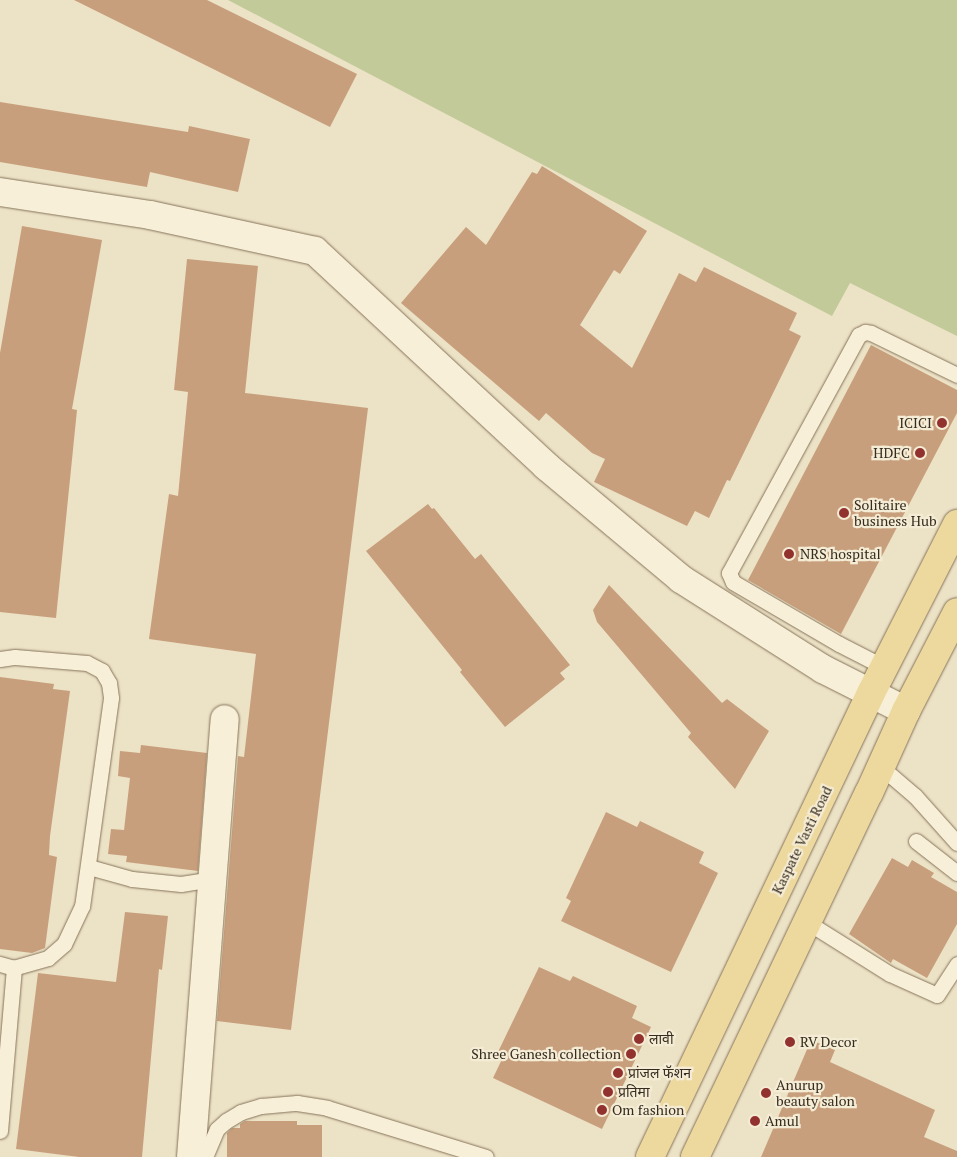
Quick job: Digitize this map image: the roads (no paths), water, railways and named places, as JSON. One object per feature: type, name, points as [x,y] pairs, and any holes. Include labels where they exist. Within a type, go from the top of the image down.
[{"type":"main road","name":"Kaspate Vasti Road","points":[[650,1157],[871,693],[957,524]]},
{"type":"main road","points":[[695,1157],[906,711],[957,612]]},
{"type":"street","points":[[0,192],[150,215],[315,251],[546,466],[682,579],[822,669],[906,711]]},
{"type":"street","points":[[191,1157],[225,719]]},
{"type":"lane","points":[[884,667],[839,644],[733,582],[729,573],[859,335],[870,332],[957,375]]},
{"type":"lane","points":[[0,659],[15,657],[87,663],[102,671],[110,683],[111,698],[82,906],[64,944],[48,958],[7,966],[0,1131]]},
{"type":"lane","points":[[881,767],[915,796],[957,843]]},
{"type":"lane","points":[[916,841],[957,873]]},
{"type":"lane","points":[[88,867],[132,879],[181,884],[212,879]]},
{"type":"lane","points":[[807,922],[890,974],[937,995],[957,964]]},
{"type":"lane","points":[[205,1157],[217,1129],[241,1112],[262,1106],[297,1103],[327,1108],[486,1157]]},
{"type":"place","name":"ICICI","points":[[942,423]]},
{"type":"place","name":"HDFC","points":[[920,453]]},
{"type":"place","name":"Solitaire business Hub","points":[[844,513]]},
{"type":"place","name":"NRS hospital","points":[[789,554]]},
{"type":"place","name":"लावी","points":[[639,1039]]},
{"type":"place","name":"RV Decor","points":[[790,1042]]},
{"type":"place","name":"Shree Ganesh collection","points":[[631,1054]]},
{"type":"place","name":"प्रांजल फॅशन","points":[[618,1073]]},
{"type":"place","name":"प्रतिमा","points":[[608,1092]]},
{"type":"place","name":"Anurup beauty salon","points":[[766,1093]]},
{"type":"place","name":"Om fashion","points":[[602,1110]]},
{"type":"place","name":"Amul","points":[[755,1121]]}]
